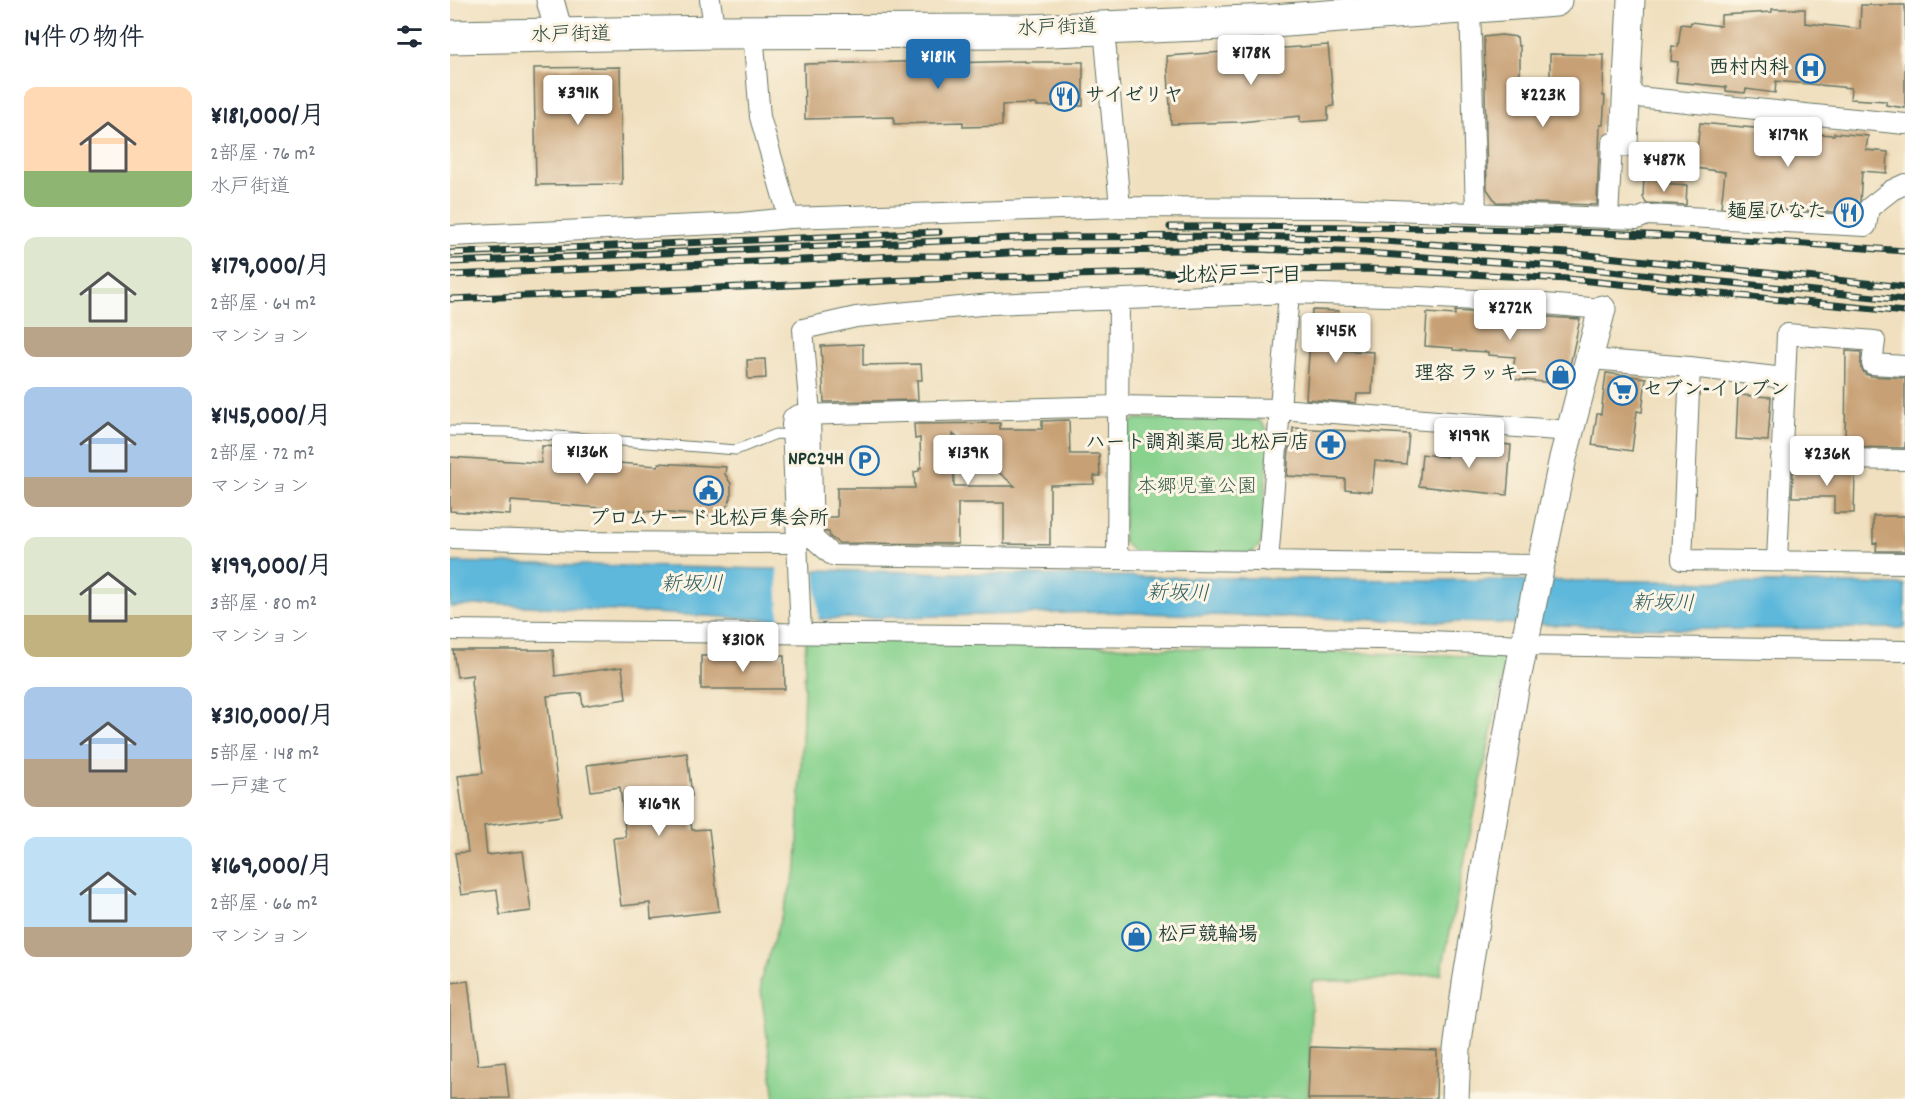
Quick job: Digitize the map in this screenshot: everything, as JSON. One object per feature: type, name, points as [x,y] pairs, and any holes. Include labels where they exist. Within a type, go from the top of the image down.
[{"type":"highway","name":"水戸街道","points":[[450,37],[1104,28],[1273,21],[1449,5],[1555,0]]},
{"type":"street","points":[[550,0],[560,36]]},
{"type":"street","points":[[710,0],[715,32]]},
{"type":"street","points":[[1608,218],[1612,143],[1624,143],[1631,0]]},
{"type":"street","points":[[1449,5],[1476,212]]},
{"type":"street","points":[[1104,28],[1120,207]]},
{"type":"street","points":[[753,32],[759,117],[789,218]]},
{"type":"street","points":[[1627,96],[1905,124]]},
{"type":"street","points":[[450,236],[741,223],[789,218],[1120,207],[1338,208],[1637,219],[1647,215],[1866,226],[1869,208],[1892,190],[1905,184]]},
{"type":"street","points":[[1268,562],[1288,293]]},
{"type":"street","points":[[1455,1099],[1457,1050],[1466,983],[1515,689],[1570,431],[1602,309],[1419,297],[1288,293],[991,304],[856,317],[803,329],[810,414],[813,538],[832,555],[1541,565]]},
{"type":"street","points":[[1117,559],[1119,301]]},
{"type":"street","points":[[1778,561],[1786,334],[1875,341],[1872,364],[1905,366]]},
{"type":"street","points":[[1590,359],[1784,378]]},
{"type":"street","points":[[1690,367],[1682,560],[1905,563]]},
{"type":"street","points":[[801,628],[792,435],[793,418],[799,415],[1117,406],[1280,409],[1570,431]]},
{"type":"street","points":[[1780,458],[1905,460]]},
{"type":"street","points":[[450,538],[797,553]]},
{"type":"street","points":[[450,630],[801,628],[862,633],[1381,639],[1524,645],[1905,651]]},
{"type":"lane","points":[[450,431],[506,432],[736,450],[776,434],[792,435]]},
{"type":"green space","name":"本郷児童公園","points":[[1136,419],[1259,420],[1270,433],[1261,544],[1247,557],[1136,554],[1123,542],[1126,427]]},
{"type":"green space","points":[[806,638],[1507,657],[1441,974],[1355,981],[1312,981],[1308,1099],[775,1099],[760,982],[797,868]]},
{"type":"water","name":"新坂川","points":[[450,562],[1094,576],[1905,585],[1905,628],[1697,629],[1102,612],[776,620],[491,604],[450,607]]},
{"type":"pier","points":[[777,566],[815,567],[819,622],[779,623]]},
{"type":"building","points":[[1861,5],[1905,5],[1905,108],[1886,105],[1886,101],[1850,99],[1851,88],[1776,81],[1775,93],[1746,89],[1745,93],[1726,91],[1726,87],[1676,82],[1678,62],[1671,61],[1672,46],[1678,47],[1681,24],[1690,25],[1691,22],[1721,26],[1721,15],[1772,12],[1772,9],[1805,9],[1805,23],[1860,29]]},
{"type":"building","points":[[1501,35],[1517,37],[1518,46],[1520,46],[1520,88],[1550,88],[1550,54],[1604,55],[1603,96],[1605,96],[1603,125],[1600,125],[1597,205],[1496,202],[1487,189],[1484,37]]},
{"type":"building","points":[[1328,45],[1334,106],[1328,107],[1328,120],[1300,122],[1300,116],[1240,122],[1171,124],[1167,56]]},
{"type":"building","points":[[949,61],[949,63],[1083,62],[1083,106],[1002,105],[1002,126],[963,127],[963,122],[894,124],[894,117],[805,119],[804,64]]},
{"type":"building","points":[[620,67],[622,184],[536,185],[534,68]]},
{"type":"building","points":[[1700,123],[1765,129],[1765,133],[1834,135],[1834,133],[1868,136],[1866,150],[1888,152],[1887,173],[1862,171],[1860,202],[1854,213],[1721,207],[1725,172],[1695,168]]},
{"type":"building","points":[[1644,177],[1660,179],[1660,183],[1687,185],[1686,205],[1646,203],[1643,197]]},
{"type":"building","points":[[1312,310],[1339,311],[1335,350],[1374,352],[1372,394],[1357,394],[1356,403],[1306,399]]},
{"type":"building","points":[[1455,311],[1580,319],[1566,384],[1512,379],[1515,357],[1425,346],[1427,313],[1455,315]]},
{"type":"building","points":[[863,344],[863,365],[921,364],[922,380],[917,380],[918,400],[824,402],[821,346]]},
{"type":"building","points":[[1846,351],[1861,352],[1861,368],[1865,374],[1905,378],[1905,448],[1845,447]]},
{"type":"building","points":[[765,359],[766,378],[748,379],[747,360]]},
{"type":"building","points":[[1606,373],[1646,378],[1642,412],[1637,411],[1632,451],[1592,445],[1597,414],[1601,414]]},
{"type":"building","points":[[1738,395],[1771,397],[1768,441],[1736,439]]},
{"type":"building","points":[[1069,420],[1070,454],[1099,454],[1100,476],[1094,476],[1094,484],[1050,485],[1050,545],[1004,544],[1004,503],[958,503],[958,544],[839,543],[830,537],[829,532],[825,532],[824,517],[837,517],[837,488],[915,488],[914,472],[921,468],[920,438],[915,439],[914,424],[1000,423],[1000,429],[1042,429],[1042,421]],"holes":[[[953,434],[1015,486],[954,486]]]},
{"type":"building","points":[[1293,428],[1409,434],[1406,464],[1375,461],[1372,492],[1345,489],[1345,479],[1287,476]]},
{"type":"building","points":[[1480,442],[1511,445],[1507,495],[1419,486],[1422,454],[1446,457],[1448,444],[1480,448]]},
{"type":"building","points":[[542,446],[578,448],[578,460],[658,466],[659,463],[726,467],[725,474],[731,484],[731,498],[722,510],[722,517],[511,501],[510,515],[450,511],[450,457],[541,463]]},
{"type":"building","points":[[1795,470],[1855,471],[1854,513],[1834,513],[1834,497],[1792,497]]},
{"type":"building","points":[[1873,516],[1905,516],[1905,551],[1876,551],[1877,542],[1873,543]]},
{"type":"building","points":[[453,650],[553,650],[555,676],[622,667],[626,699],[583,706],[581,693],[547,696],[561,816],[484,826],[487,855],[523,851],[531,911],[500,915],[497,890],[461,895],[455,853],[468,852],[458,776],[483,773],[471,682],[473,675],[457,677]]},
{"type":"building","points":[[701,656],[784,656],[785,689],[701,689]]},
{"type":"building","points":[[687,753],[692,796],[687,797],[692,830],[709,829],[719,911],[651,919],[650,903],[621,906],[613,838],[626,837],[620,787],[591,791],[587,765]]},
{"type":"building","points":[[468,981],[478,1065],[505,1062],[509,1098],[450,1099],[450,983]]},
{"type":"building","points":[[1310,1047],[1437,1051],[1436,1099],[1308,1099]]},
{"type":"railway","points":[[1170,227],[1446,228],[1630,234],[1905,251]]},
{"type":"railway","points":[[450,253],[939,232]]},
{"type":"railway","points":[[450,262],[1039,237],[1253,236],[1368,240],[1567,253],[1905,287]]},
{"type":"railway","points":[[450,275],[897,256],[1254,249],[1366,253],[1570,267],[1905,300]]},
{"type":"railway","points":[[450,299],[958,278],[1368,269],[1569,279],[1905,312]]},
{"type":"place","name":"西村内科","points":[[1810,69]]},
{"type":"place","name":"サイゼリヤ","points":[[1064,97]]},
{"type":"place","name":"麺屋ひなた","points":[[1848,213]]},
{"type":"place","name":"理容 ラッキー","points":[[1560,375]]},
{"type":"place","name":"セブン-イレブン","points":[[1622,391]]},
{"type":"place","name":"ハート調剤薬局 北松戸店","points":[[1331,444]]},
{"type":"place","name":"NPC24H","points":[[865,460]]},
{"type":"place","name":"プロムナード北松戸集会所","points":[[709,490]]},
{"type":"place","name":"松戸競輪場","points":[[1137,936]]},
{"type":"district","name":"北松戸一丁目","points":[[1239,277]]}]
